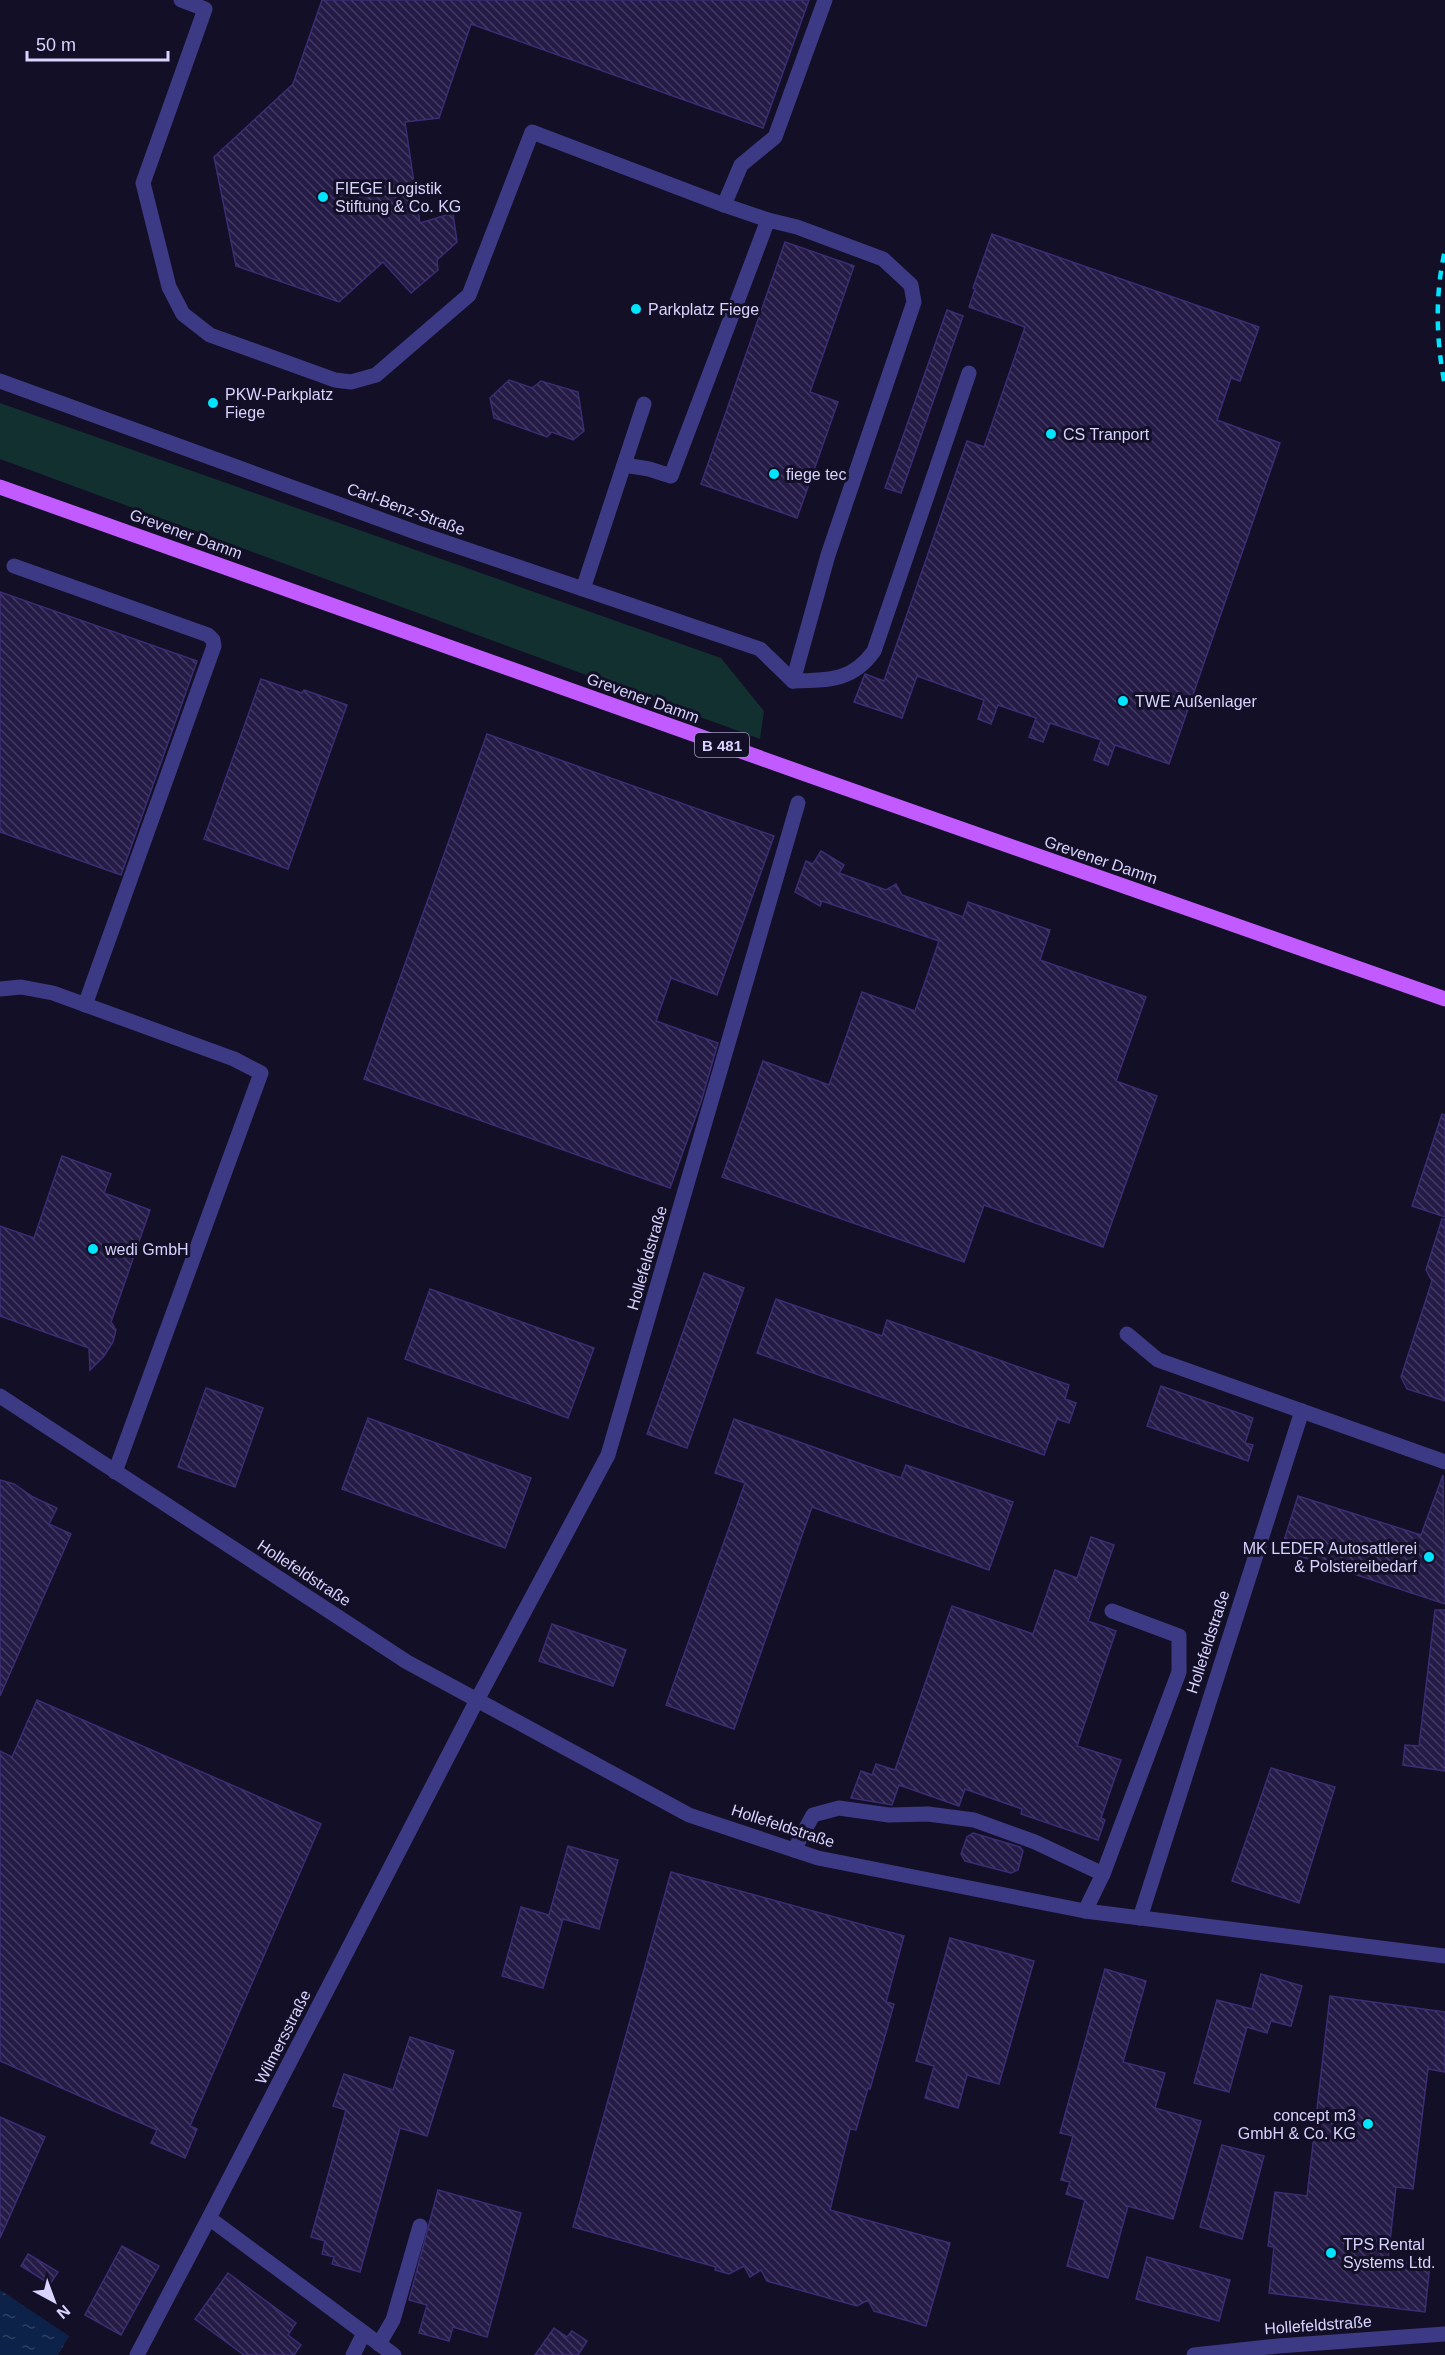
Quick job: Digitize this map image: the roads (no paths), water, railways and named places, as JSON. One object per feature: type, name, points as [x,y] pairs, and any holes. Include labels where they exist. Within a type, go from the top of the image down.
[{"type":"main road","name":"Grevener Damm","points":[[0,487],[1445,999]]},
{"type":"street","points":[[180,0],[205,9],[142,183],[169,287],[183,314],[210,336],[335,380],[351,382],[376,375],[469,295],[532,132],[724,206],[797,227],[883,259],[910,285],[914,302],[828,555],[793,681],[840,678],[854,672],[866,662],[873,651],[969,373]]},
{"type":"street","points":[[724,206],[741,165],[775,136],[825,0]]},
{"type":"street","points":[[624,465],[650,469],[671,476],[768,220]]},
{"type":"street","name":"Carl-Benz-Straße","points":[[0,381],[418,533],[760,649],[793,681]]},
{"type":"street","points":[[583,589],[644,404]]},
{"type":"street","points":[[14,566],[208,635],[213,640],[214,646],[84,1005]]},
{"type":"street","name":"Hollefeldstraße","points":[[477,1700],[608,1455],[798,803]]},
{"type":"street","points":[[0,988],[37,989],[234,1059],[261,1073],[115,1472]]},
{"type":"street","points":[[1127,1334],[1158,1360],[1445,1462]]},
{"type":"street","name":"Hollefeldstraße","points":[[0,1396],[407,1662],[689,1815],[818,1858],[1085,1911],[1445,1956]]},
{"type":"street","name":"Hollefeldstraße","points":[[1140,1918],[1302,1411]]},
{"type":"street","points":[[1085,1911],[1103,1874],[1179,1672],[1179,1636],[1112,1611]]},
{"type":"street","name":"Wilmersstraße","points":[[137,2355],[477,1700]]},
{"type":"street","points":[[794,1850],[813,1815],[839,1808],[889,1815],[927,1814],[974,1820],[1035,1842],[1103,1874]]},
{"type":"street","points":[[209,2218],[394,2355]]},
{"type":"street","points":[[379,2344],[393,2320],[420,2226]]},
{"type":"street","points":[[353,2355],[364,2333]]},
{"type":"street","name":"Hollefeldstraße","points":[[1194,2355],[1278,2346],[1445,2334]]},
{"type":"water","points":[[0,2290],[69,2336],[58,2355],[0,2355]]},
{"type":"railway","points":[[1444,381],[1439,348],[1438,315],[1445,250]]},
{"type":"place","name":"FIEGE Logistik Stiftung & Co. KG","points":[[323,197]]},
{"type":"place","name":"Parkplatz Fiege","points":[[636,309]]},
{"type":"place","name":"PKW-Parkplatz Fiege","points":[[213,403]]},
{"type":"place","name":"CS Tranport","points":[[1051,434]]},
{"type":"place","name":"fiege tec","points":[[774,474]]},
{"type":"place","name":"TWE Außenlager","points":[[1123,701]]},
{"type":"place","name":"wedi GmbH","points":[[93,1249]]},
{"type":"place","name":"MK LEDER Autosattlerei & Polstereibedarf","points":[[1429,1557]]},
{"type":"place","name":"concept m3 GmbH & Co. KG","points":[[1368,2124]]},
{"type":"place","name":"TPS Rental Systems Ltd.","points":[[1331,2253]]}]
